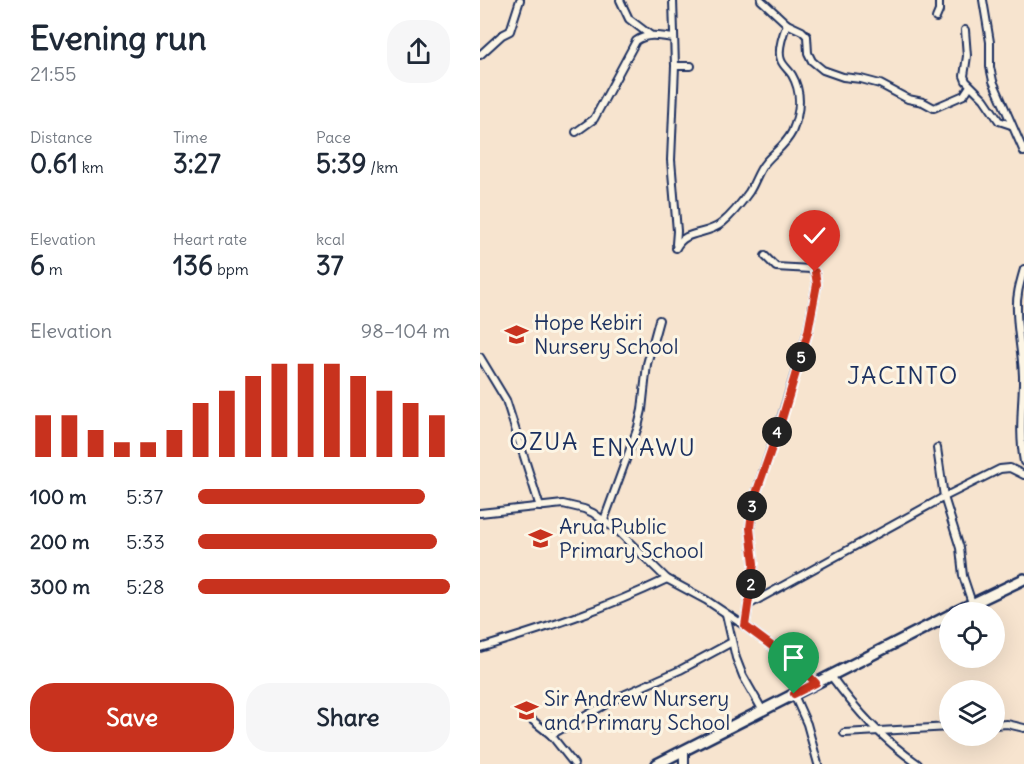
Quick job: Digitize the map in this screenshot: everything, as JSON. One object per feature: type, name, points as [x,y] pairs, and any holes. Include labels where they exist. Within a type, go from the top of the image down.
[{"type":"main road","points":[[974,602],[1024,579]]},
{"type":"main road","points":[[657,764],[939,621]]},
{"type":"street","points":[[480,55],[502,35],[510,31],[520,0]]},
{"type":"street","points":[[620,0],[629,19],[650,35]]},
{"type":"street","points":[[673,0],[675,66],[671,142],[676,248],[681,239],[686,236],[709,231],[723,222],[749,192],[766,162],[778,152],[791,133],[800,100],[795,81],[781,60],[783,37],[787,24]]},
{"type":"street","points":[[761,0],[787,24],[807,36],[808,53],[812,61],[831,74],[880,84],[908,99],[923,102],[934,108],[964,95],[970,86]]},
{"type":"street","points":[[936,18],[939,11],[939,0]]},
{"type":"street","points":[[983,0],[990,42],[990,67],[993,81],[1024,152]]},
{"type":"street","points":[[965,30],[967,56],[964,76],[999,121],[1011,125]]},
{"type":"street","points":[[576,132],[594,119],[636,40],[650,35],[673,38]]},
{"type":"street","points":[[675,66],[691,66]]},
{"type":"street","points":[[745,626],[754,564],[750,528],[753,502],[799,363],[808,332],[817,284],[815,272],[811,269],[776,267],[765,256]]},
{"type":"street","points":[[1024,269],[1018,291],[1017,310],[1023,384],[1020,443],[1024,462]]},
{"type":"street","points":[[604,519],[638,427],[647,364],[659,320]]},
{"type":"street","points":[[480,357],[506,400],[540,507]]},
{"type":"street","points":[[937,448],[944,497],[960,548],[963,576],[972,602]]},
{"type":"street","points":[[748,605],[944,497],[1000,469],[1010,468],[1024,475]]},
{"type":"street","points":[[480,513],[563,504],[584,509],[604,519],[667,579],[745,626],[800,667],[816,683]]},
{"type":"street","points":[[480,648],[596,611],[667,579]]},
{"type":"street","points":[[726,613],[732,642],[744,676],[763,711]]},
{"type":"street","points":[[551,735],[621,696],[680,670],[732,642]]},
{"type":"street","points":[[831,676],[857,711],[918,764]]},
{"type":"street","points":[[794,694],[807,724],[818,764]]},
{"type":"street","points":[[527,716],[551,735],[574,764]]},
{"type":"street","points":[[1005,724],[1024,728]]},
{"type":"street","points":[[844,733],[939,727]]},
{"type":"street","points":[[684,752],[684,764]]},
{"type":"place","name":"Hope Kebiri Nursery School","points":[[516,334]]},
{"type":"place","name":"Arua Public Primary School","points":[[541,538]]},
{"type":"place","name":"Sir Andrew Nursery and Primary School","points":[[526,710]]},
{"type":"district","name":"JACINTO","points":[[903,375]]},
{"type":"district","name":"OZUA","points":[[544,441]]},
{"type":"district","name":"ENYAWU","points":[[644,447]]},
{"type":"route","points":[[794,694],[816,683],[800,667],[745,626],[754,564],[750,528],[751,514],[755,495],[782,419],[808,332],[817,284],[815,272]]}]
